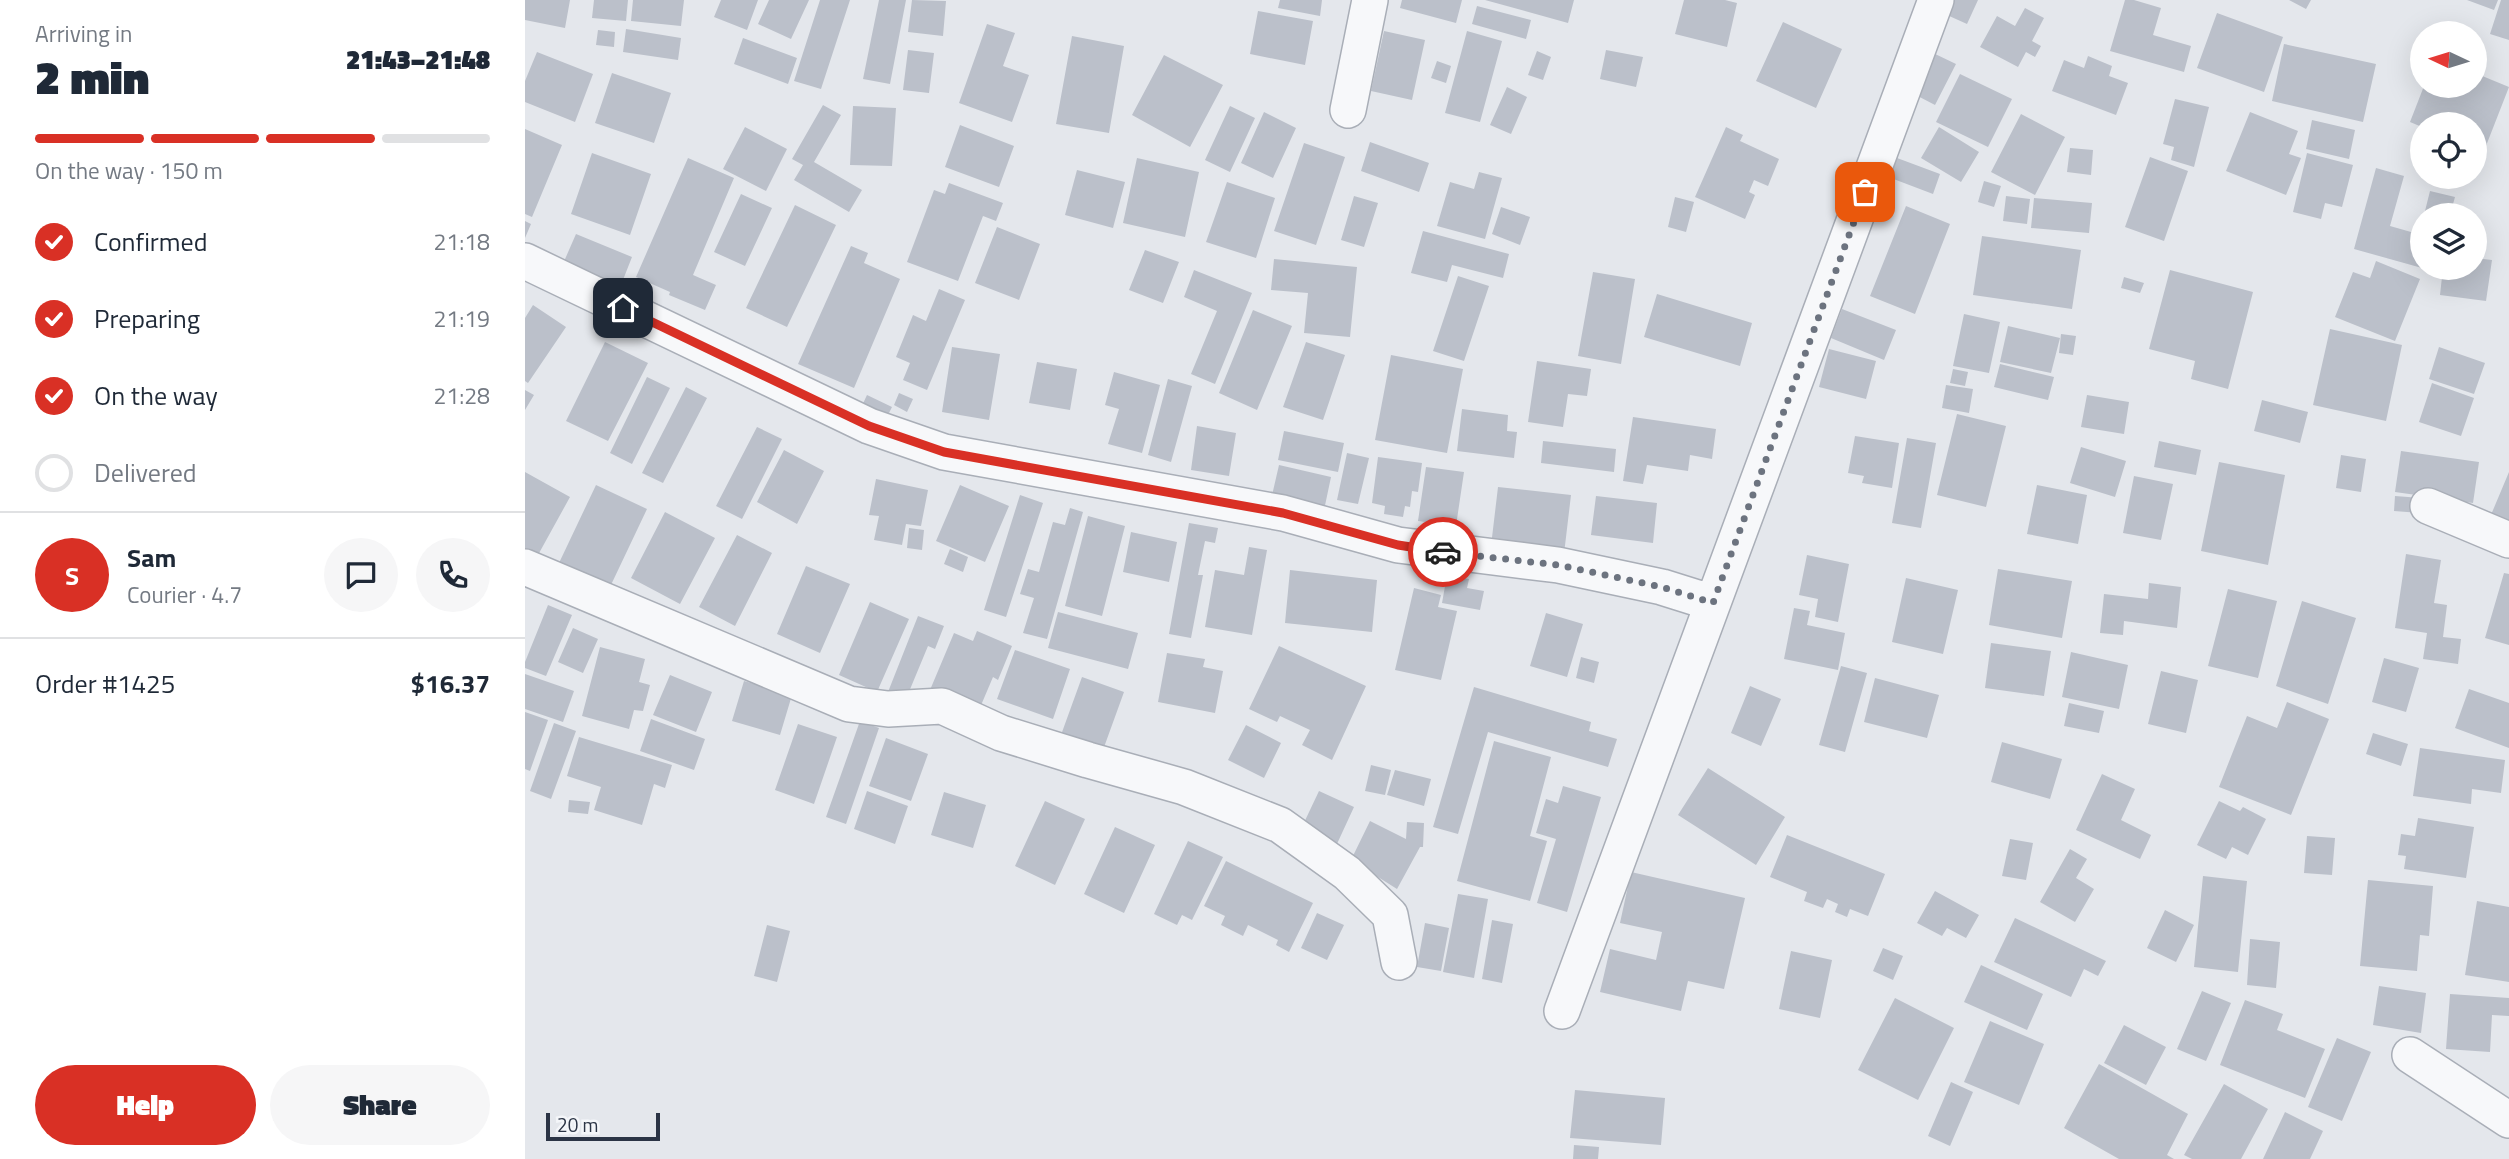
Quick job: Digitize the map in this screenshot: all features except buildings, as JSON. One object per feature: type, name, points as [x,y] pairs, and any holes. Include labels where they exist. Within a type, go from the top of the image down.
[{"type":"street","points":[[1348,110],[1370,0]]},
{"type":"street","points":[[1562,1011],[1937,0]]},
{"type":"street","points":[[525,261],[869,426],[944,452],[1283,513],[1398,545],[1558,565],[1662,587],[1713,603]]},
{"type":"street","points":[[2428,506],[2509,540]]},
{"type":"street","points":[[525,567],[849,704],[888,709],[942,706],[1001,733],[1088,761],[1184,787],[1280,825],[1347,873],[1389,915],[1399,962]]},
{"type":"street","points":[[2410,1055],[2509,1121]]},
{"type":"way so far","points":[[1443,552],[1558,565],[1662,587],[1713,603],[1865,192]]},
{"type":"route","points":[[623,308],[869,426],[944,452],[1283,513],[1398,545],[1443,552]]}]
